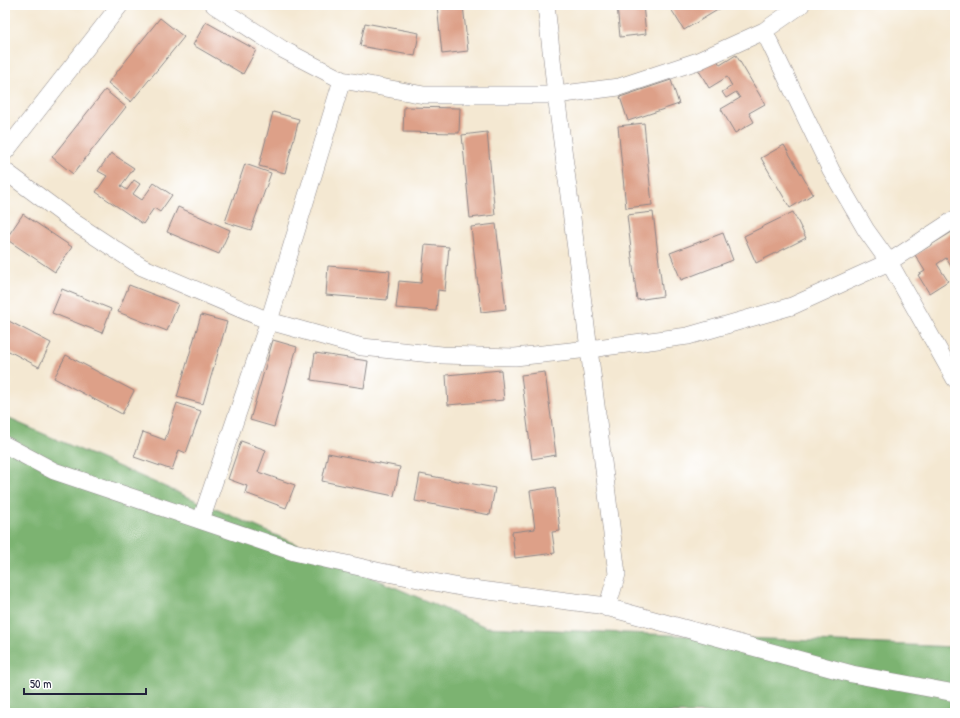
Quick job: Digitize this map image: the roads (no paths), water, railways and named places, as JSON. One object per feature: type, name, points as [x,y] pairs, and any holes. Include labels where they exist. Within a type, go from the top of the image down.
[{"type":"street","points":[[5,152],[120,5]]},
{"type":"street","points":[[214,5],[282,49],[342,80],[424,95],[556,95],[619,87],[698,61],[764,31],[801,5]]},
{"type":"street","points":[[546,5],[616,574],[607,608]]},
{"type":"street","points":[[764,31],[831,170],[866,230],[889,262],[955,379]]},
{"type":"street","points":[[202,520],[269,321],[342,80]]},
{"type":"street","points":[[5,171],[75,223],[142,267],[269,321],[362,347],[442,355],[515,357],[688,336],[792,306],[889,262],[955,219]]},
{"type":"street","points":[[5,445],[54,471],[294,552],[377,571],[465,588],[599,605],[852,674],[955,693]]}]
